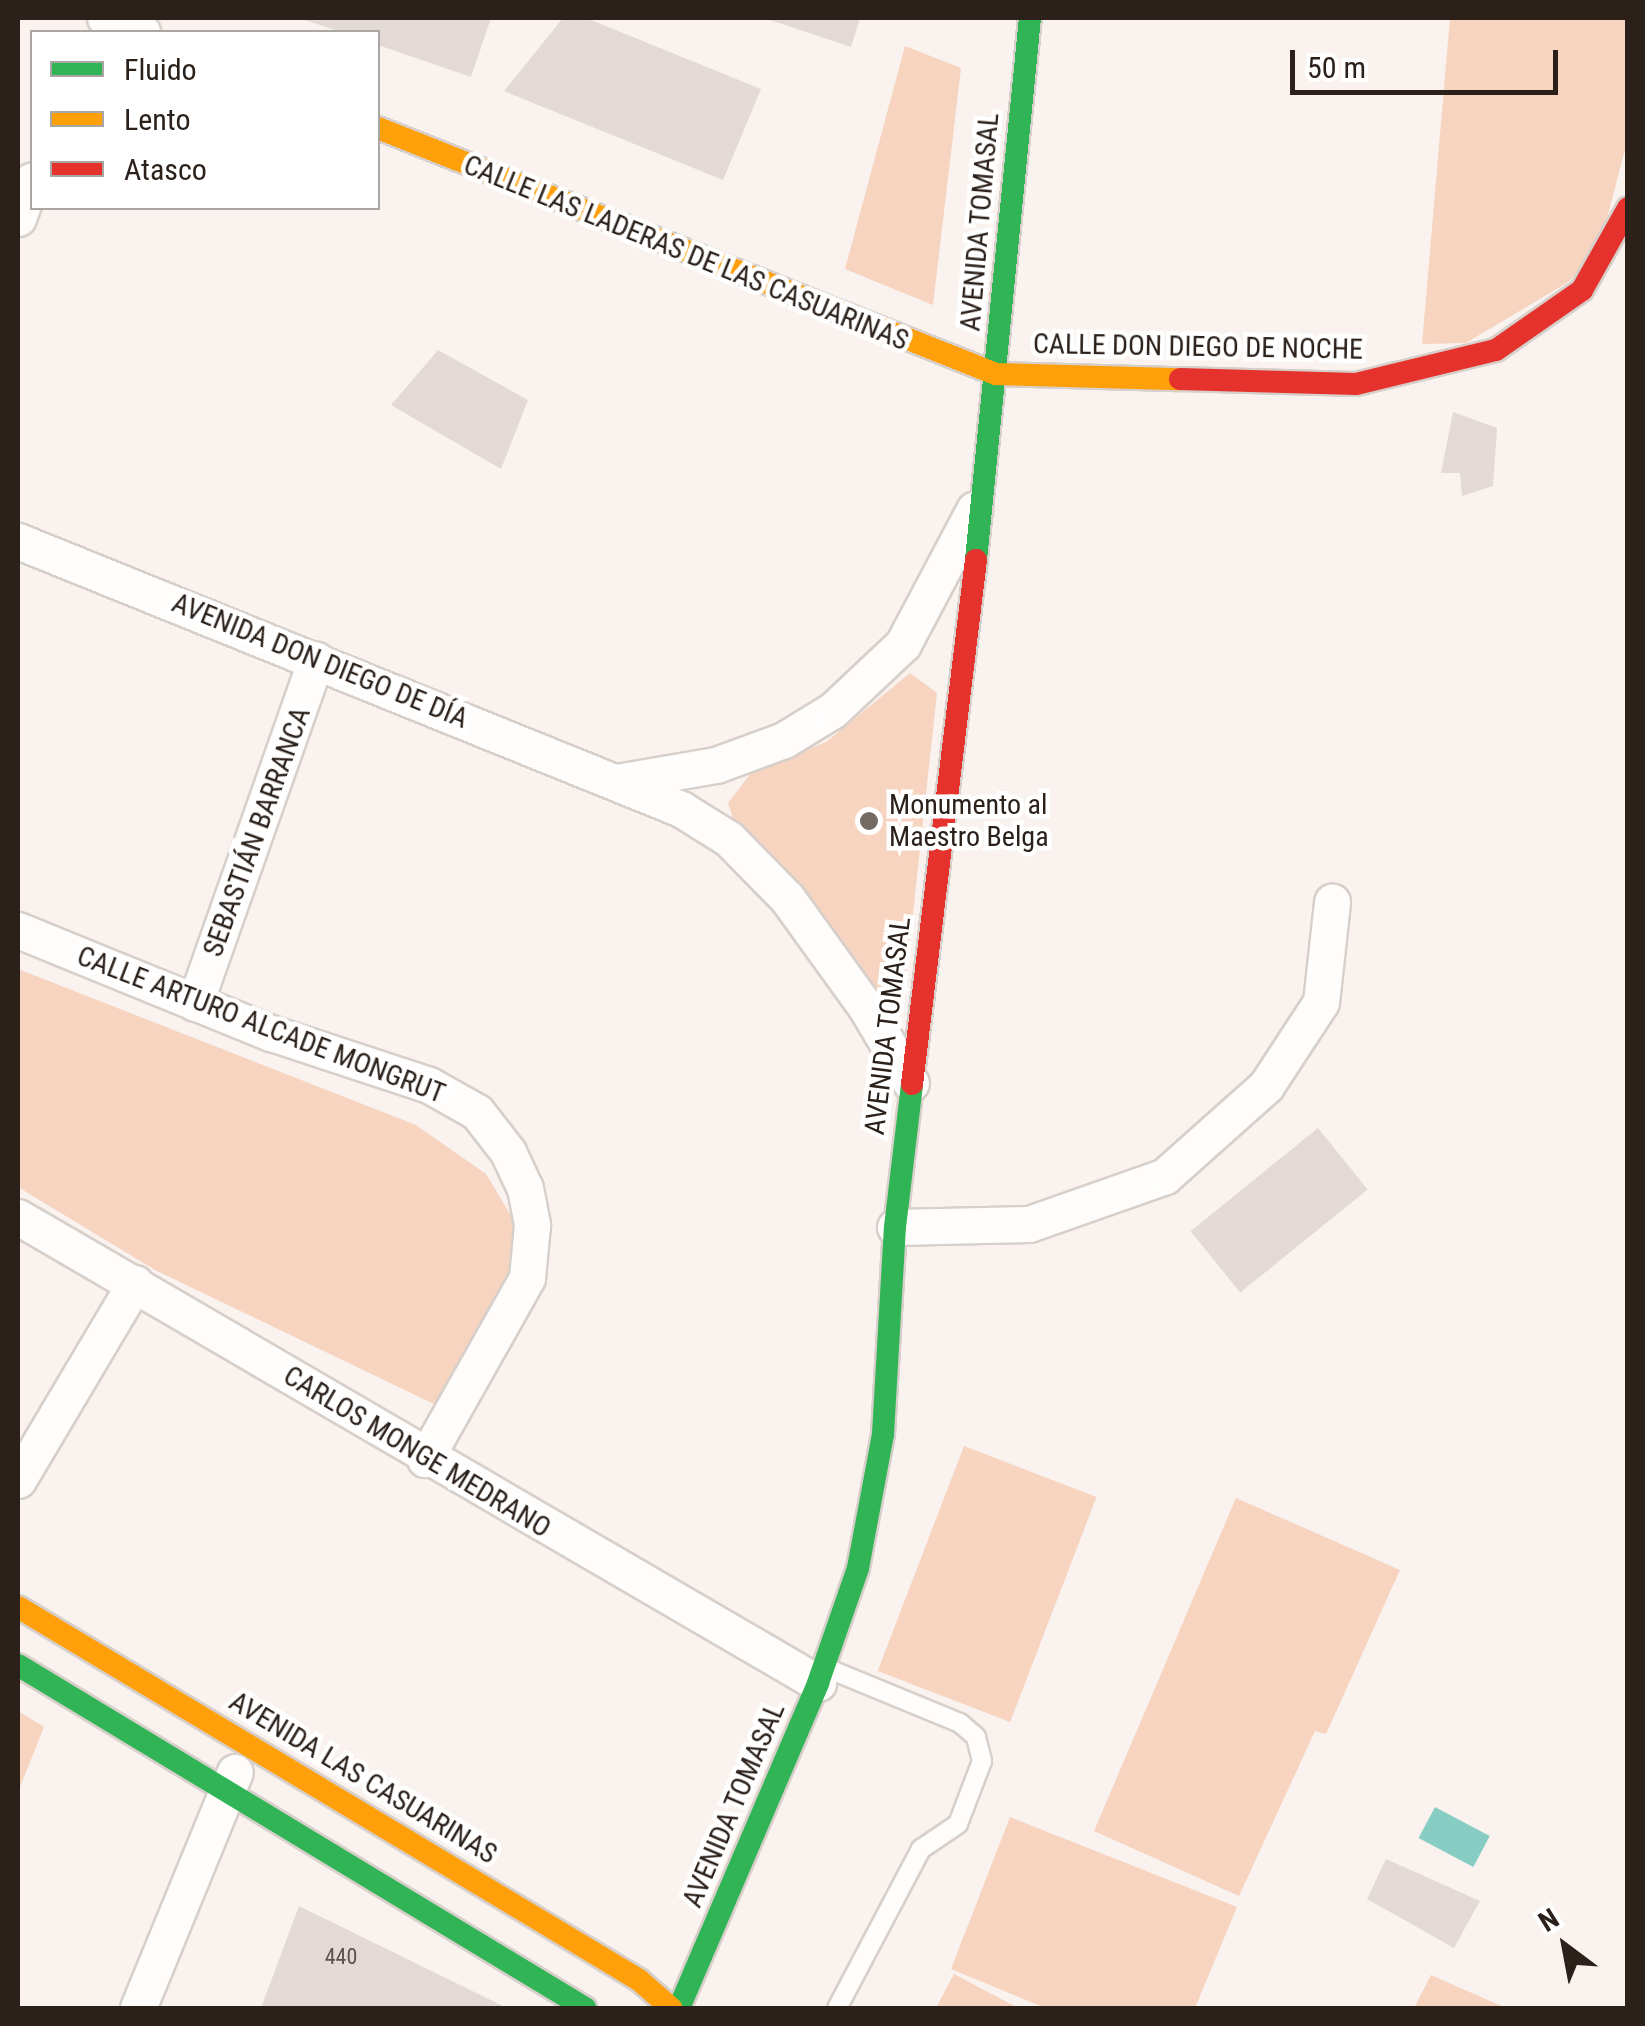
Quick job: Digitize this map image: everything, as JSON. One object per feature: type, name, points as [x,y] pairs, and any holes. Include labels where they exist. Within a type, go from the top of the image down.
[{"type":"street","points":[[104,18],[137,30]]},
{"type":"street","name":"AVENIDA TOMASAL","points":[[675,2008],[821,1675],[858,1568],[883,1434],[895,1227],[985,489],[1030,18]]},
{"type":"street","name":"CALLE LAS LADERAS DE LAS CASUARINAS","points":[[380,129],[996,374]]},
{"type":"street","points":[[18,218],[30,185]]},
{"type":"street","name":"CALLE DON DIEGO DE NOCHE","points":[[996,374],[1356,384],[1496,350],[1582,290],[1623,227],[1628,208]]},
{"type":"street","points":[[622,781],[716,765],[784,740],[833,710],[903,644],[985,489]]},
{"type":"street","name":"AVENIDA DON DIEGO DE DÍA","points":[[18,541],[622,781],[729,839],[782,892],[829,952],[911,1083]]},
{"type":"street","name":"SEBASTIÁN BARRANCA","points":[[195,1003],[316,660]]},
{"type":"street","points":[[895,1227],[1029,1224],[1165,1176],[1266,1086],[1321,1002],[1332,902]]},
{"type":"street","name":"CALLE ARTURO ALCADE MONGRUT","points":[[18,930],[195,1003],[429,1085],[477,1112],[508,1152],[526,1188],[532,1225],[527,1278],[425,1459]]},
{"type":"street","name":"CARLOS MONGE MEDRANO","points":[[18,1217],[425,1459],[821,1675]]},
{"type":"street","points":[[18,1480],[135,1284]]},
{"type":"street","name":"AVENIDA LAS CASUARINAS","points":[[18,1606],[640,1980],[675,2008]]},
{"type":"street","points":[[18,1665],[585,2008]]},
{"type":"street","points":[[138,2008],[247,1743]]},
{"type":"lane","points":[[821,1675],[960,1722],[976,1737],[982,1761],[958,1824],[921,1849],[838,2008]]},
{"type":"shaded area","points":[[1450,18],[1627,18],[1627,142],[1601,241],[1570,281],[1466,343],[1422,344]]},
{"type":"shaded area","points":[[905,46],[961,68],[933,305],[845,269]]},
{"type":"shaded area","points":[[910,673],[937,693],[906,978],[892,995],[878,997],[738,834],[728,803],[751,773],[826,742]]},
{"type":"shaded area","points":[[18,969],[416,1125],[486,1174],[515,1222],[513,1272],[440,1407],[155,1270],[18,1187]]},
{"type":"shaded area","points":[[964,1446],[1097,1497],[1010,1722],[878,1671]]},
{"type":"shaded area","points":[[1236,1498],[1400,1570],[1326,1734],[1315,1731],[1239,1896],[1094,1831]]},
{"type":"shaded area","points":[[18,1711],[44,1727],[18,1792]]},
{"type":"shaded area","points":[[1010,1817],[1237,1907],[1195,2008],[1045,2008],[951,1969]]},
{"type":"shaded area","points":[[954,1974],[1018,2008],[936,2008]]},
{"type":"shaded area","points":[[1431,1975],[1506,2008],[1414,2008]]},
{"type":"water","points":[[1435,1807],[1490,1836],[1473,1867],[1419,1838]]},
{"type":"building","points":[[299,18],[491,18],[471,77],[380,46],[380,30],[335,30]]},
{"type":"building","points":[[563,18],[586,18],[761,89],[723,180],[504,91]]},
{"type":"building","points":[[764,18],[860,18],[851,47]]},
{"type":"building","points":[[438,350],[528,400],[501,469],[391,405]]},
{"type":"building","points":[[1453,412],[1497,428],[1493,486],[1462,496],[1460,473],[1441,473]]},
{"type":"building","points":[[1318,1128],[1368,1189],[1240,1293],[1191,1231]]},
{"type":"building","points":[[1386,1859],[1480,1901],[1454,1948],[1367,1899]]},
{"type":"building","points":[[299,1906],[507,2008],[261,2008]]},
{"type":"traffic: fast","points":[[976,560],[1030,18]]},
{"type":"traffic: fast","points":[[679,2008],[818,1683],[858,1568],[883,1434],[895,1227],[912,1084]]},
{"type":"traffic: fast","points":[[18,1665],[585,2008]]},
{"type":"traffic: slow","points":[[380,129],[996,374],[1180,379]]},
{"type":"traffic: slow","points":[[18,1607],[639,1980],[671,2008]]},
{"type":"traffic: jam","points":[[1180,379],[1356,384],[1496,350],[1582,290],[1628,208]]},
{"type":"traffic: jam","points":[[912,1084],[976,560]]},
{"type":"place","name":"Monumento al Maestro Belga","points":[[869,821]]}]
